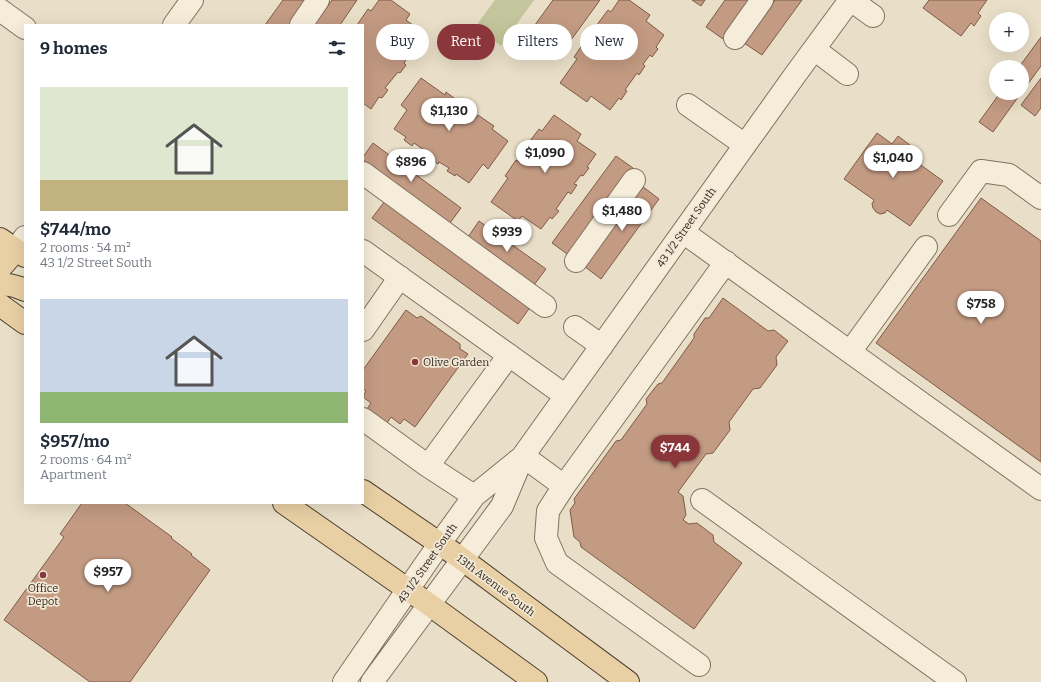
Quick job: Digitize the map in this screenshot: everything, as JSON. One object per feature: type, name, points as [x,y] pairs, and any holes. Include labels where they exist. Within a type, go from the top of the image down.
[{"type":"main road","points":[[0,265],[3,264],[17,246]]},
{"type":"main road","points":[[0,286],[3,284],[24,290]]},
{"type":"main road","points":[[0,305],[24,322]]},
{"type":"main road","name":"13th Avenue South","points":[[364,492],[440,543],[628,682]]},
{"type":"main road","points":[[285,504],[408,589],[536,682]]},
{"type":"street","points":[[175,24],[192,0]]},
{"type":"street","points":[[302,24],[318,0]]},
{"type":"street","points":[[735,38],[762,0]]},
{"type":"street","points":[[851,0],[873,16]]},
{"type":"street","name":"43 1/2 Street South","points":[[372,682],[502,506],[523,456],[744,146],[851,0]]},
{"type":"street","points":[[0,10],[24,27]]},
{"type":"street","points":[[814,49],[847,74]]},
{"type":"street","points":[[688,105],[744,146]]},
{"type":"street","points":[[949,215],[981,170],[1009,175],[1041,198]]},
{"type":"street","points":[[364,174],[545,306]]},
{"type":"street","points":[[576,262],[634,180]]},
{"type":"street","points":[[683,232],[1041,489]]},
{"type":"street","points":[[850,352],[926,247]]},
{"type":"street","points":[[364,252],[566,396]]},
{"type":"street","points":[[698,665],[557,562],[546,538],[548,511],[564,486],[726,262]]},
{"type":"street","points":[[364,329],[400,277]]},
{"type":"street","points":[[575,327],[602,346]]},
{"type":"street","points":[[428,466],[509,355]]},
{"type":"street","points":[[364,419],[428,466],[474,496]]},
{"type":"street","points":[[523,456],[564,486]]},
{"type":"street","name":"43 1/2 Street South","points":[[344,682],[474,496],[523,456]]},
{"type":"street","points":[[702,500],[956,682]]},
{"type":"green space","points":[[495,0],[534,0],[517,24],[503,24],[503,43],[501,46],[495,42],[495,24],[477,24]]},
{"type":"building","points":[[283,0],[308,0],[291,24],[266,24]]},
{"type":"building","points":[[332,0],[357,0],[341,24],[315,24]]},
{"type":"building","points":[[379,0],[391,0],[410,14],[406,20],[411,24],[376,24],[376,60],[406,60],[404,63],[406,65],[385,88],[388,90],[382,98],[379,97],[371,109],[364,104],[364,24],[358,24],[368,9],[371,11]]},
{"type":"building","points":[[553,0],[600,0],[583,24],[580,24],[580,28],[572,39],[572,24],[536,24]]},
{"type":"building","points":[[619,0],[629,0],[650,15],[646,21],[664,35],[656,47],[658,49],[652,57],[650,55],[643,64],[645,66],[639,75],[637,73],[625,90],[627,91],[621,100],[619,98],[610,110],[591,96],[587,102],[560,83],[577,59],[574,57],[580,48],[580,60],[638,60],[638,24],[598,24],[608,10],[611,12]]},
{"type":"building","points":[[692,0],[705,0],[701,6]]},
{"type":"building","points":[[725,0],[752,0],[723,39],[706,27]]},
{"type":"building","points":[[775,0],[802,0],[762,55],[744,43]]},
{"type":"building","points":[[929,0],[987,0],[978,13],[981,16],[974,26],[971,23],[961,36],[923,8]]},
{"type":"building","points":[[1041,37],[1041,66],[1029,82],[1029,60],[1024,60]]},
{"type":"building","points":[[421,78],[445,95],[446,92],[462,104],[461,107],[476,118],[478,115],[494,126],[492,129],[508,141],[488,169],[483,164],[469,183],[456,174],[455,176],[447,171],[449,168],[439,162],[438,164],[429,158],[431,155],[414,143],[412,146],[404,140],[406,137],[394,129],[407,110],[401,105]]},
{"type":"building","points":[[1041,78],[1041,108],[1035,116],[1021,105],[1025,100],[1029,100],[1029,94]]},
{"type":"building","points":[[995,100],[1016,100],[993,132],[979,122]]},
{"type":"building","points":[[554,115],[581,134],[577,141],[596,154],[587,167],[589,168],[574,184],[577,185],[571,194],[568,192],[556,209],[559,211],[552,219],[550,217],[541,229],[522,216],[518,221],[491,202],[508,178],[505,176],[516,160],[519,162],[530,147],[527,145],[539,129],[542,131]]},
{"type":"building","points":[[877,133],[892,144],[898,136],[910,145],[904,153],[943,181],[910,226],[887,210],[885,213],[880,214],[876,212],[872,204],[874,200],[844,179]]},
{"type":"building","points":[[373,143],[461,208],[450,223],[364,161],[364,156]]},
{"type":"building","points":[[616,156],[633,168],[570,256],[552,243]]},
{"type":"building","points":[[642,186],[659,199],[601,279],[584,266]]},
{"type":"building","points":[[981,198],[1041,241],[1041,462],[876,343]]},
{"type":"building","points":[[385,201],[531,306],[518,324],[372,218]]},
{"type":"building","points":[[479,221],[546,269],[534,285],[468,237]]},
{"type":"building","points":[[723,298],[768,331],[774,330],[788,341],[776,357],[777,365],[760,388],[753,389],[729,422],[730,430],[713,453],[706,454],[678,492],[683,496],[686,515],[683,520],[689,524],[697,523],[713,535],[714,542],[742,563],[694,629],[581,547],[580,542],[574,537],[570,510],[575,503],[574,499],[616,441],[621,440],[647,404],[646,399],[658,384],[662,383],[694,338],[694,334],[705,318],[709,318]]},
{"type":"building","name":"Olive Garden","points":[[406,310],[417,318],[421,316],[460,344],[460,349],[468,354],[415,427],[404,419],[400,424],[391,417],[387,423],[367,409],[371,403],[364,398],[366,391],[364,390],[364,369]]},
{"type":"building","points":[[81,504],[126,504],[172,537],[171,538],[210,570],[130,682],[90,682],[4,620],[64,537],[60,534]]},
{"type":"place","name":"Olive Garden","points":[[415,362]]},
{"type":"place","name":"Office Depot","points":[[43,575]]}]
